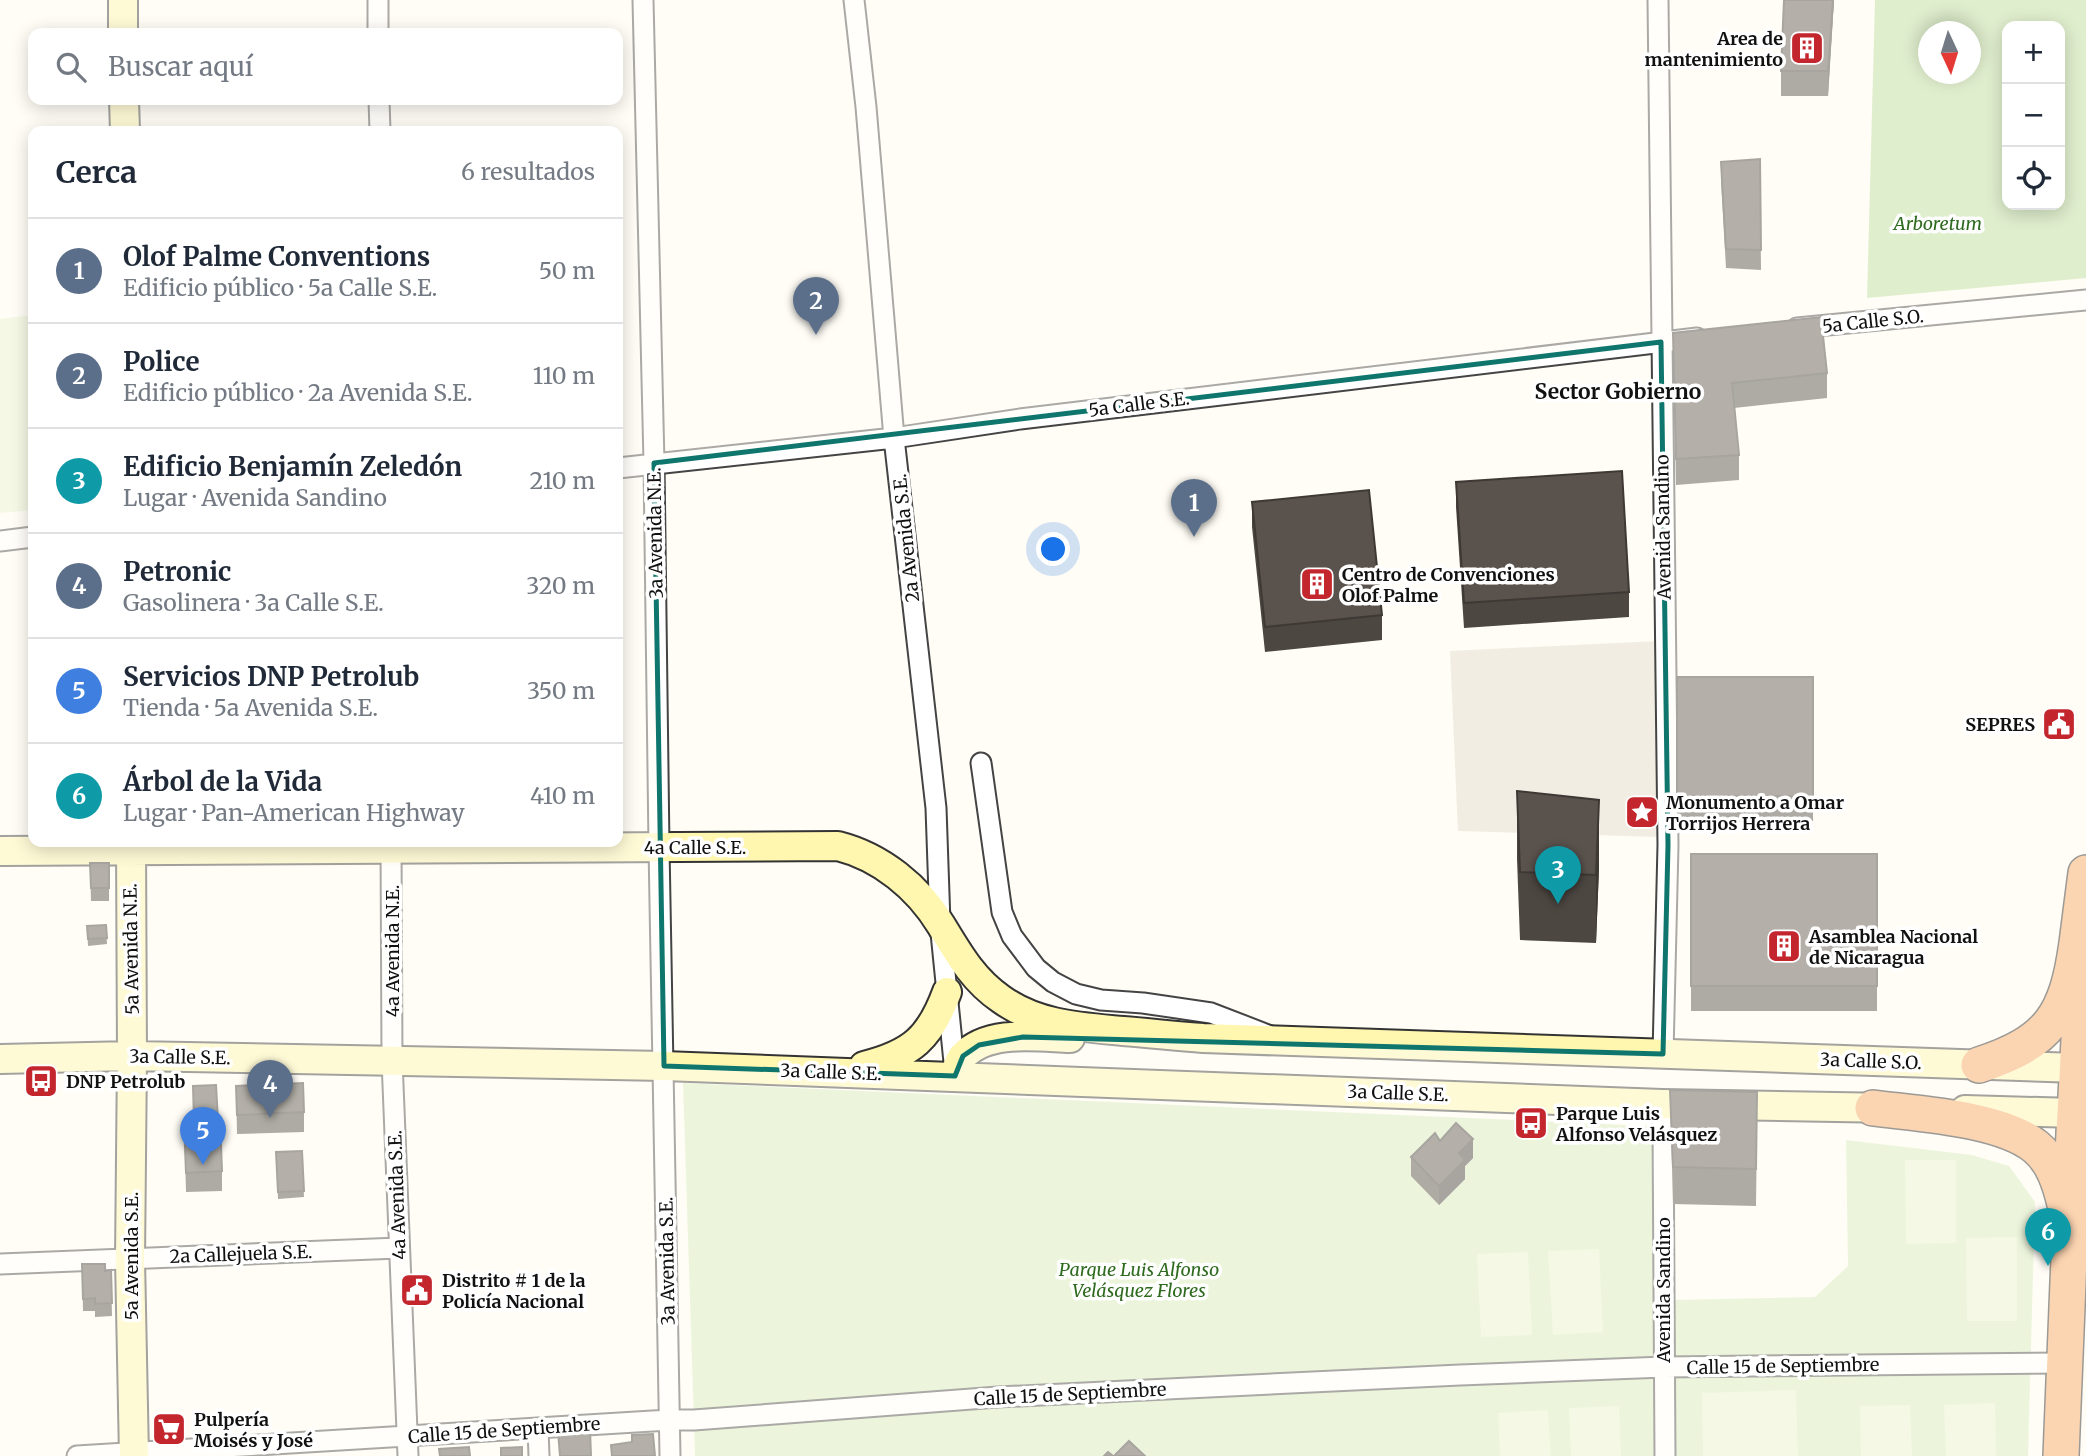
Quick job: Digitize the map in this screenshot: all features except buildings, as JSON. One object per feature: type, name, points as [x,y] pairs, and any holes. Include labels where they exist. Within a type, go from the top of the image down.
[{"type":"highway","points":[[1979,1065],[2011,1053],[2031,1041],[2049,1026],[2061,1008],[2073,971],[2086,873]]},
{"type":"highway","points":[[2061,1456],[2070,1239],[2081,1113],[2086,909]]},
{"type":"highway","points":[[1873,1108],[1984,1125],[2017,1135],[2035,1146],[2046,1158],[2056,1176],[2064,1202],[2070,1239]]},
{"type":"street","points":[[123,0],[123,28]]},
{"type":"street","points":[[378,0],[378,28]]},
{"type":"street","name":"3a Avenida N.E.","points":[[643,0],[664,1066]]},
{"type":"street","name":"2a Avenida S.E.","points":[[854,0],[866,107],[894,438],[936,808],[940,923],[955,1076]]},
{"type":"street","name":"Avenida Sandino","points":[[1658,0],[1668,845],[1663,1054]]},
{"type":"street","points":[[124,105],[125,126]]},
{"type":"street","points":[[379,105],[380,126]]},
{"type":"street","name":"5a Calle S.O.","points":[[1781,330],[2086,300]]},
{"type":"street","points":[[1661,342],[1714,337]]},
{"type":"street","name":"5a Calle S.E.","points":[[623,467],[894,438],[1020,419],[1661,342]]},
{"type":"street","points":[[0,541],[28,538]]},
{"type":"street","points":[[981,763],[1002,912],[1012,936],[1036,968],[1053,982],[1076,994],[1101,1000],[1211,1013],[1285,1041]]},
{"type":"street","name":"4a Calle S.E.","points":[[623,847],[838,846],[872,858],[890,869],[915,892],[940,923]]},
{"type":"street","name":"4a Calle S.E.","points":[[0,851],[105,847]]},
{"type":"street","name":"5a Avenida N.E.","points":[[131,847],[132,1056]]},
{"type":"street","name":"4a Avenida N.E.","points":[[391,847],[392,1060]]},
{"type":"street","points":[[940,923],[971,973],[985,988],[1020,1010],[1044,1021],[1069,1026],[1203,1038]]},
{"type":"street","points":[[834,1072],[888,1060],[913,1047],[931,1026],[947,992]]},
{"type":"street","points":[[955,1076],[959,1062],[970,1051],[979,1045],[1004,1038],[1203,1038],[1663,1054]]},
{"type":"street","name":"3a Calle S.O.","points":[[1663,1054],[2082,1068]]},
{"type":"street","name":"3a Calle S.E.","points":[[0,1059],[132,1056],[664,1066],[955,1076],[1662,1114]]},
{"type":"street","name":"5a Avenida S.E.","points":[[132,1056],[130,1259],[134,1455]]},
{"type":"street","name":"4a Avenida S.E.","points":[[392,1060],[408,1456]]},
{"type":"street","name":"3a Avenida S.E.","points":[[664,1066],[670,1456]]},
{"type":"street","points":[[1662,1114],[1873,1108],[2081,1113]]},
{"type":"street","name":"Avenida Sandino","points":[[1662,1114],[1665,1456]]},
{"type":"street","name":"2a Callejuela S.E.","points":[[0,1264],[399,1248]]},
{"type":"street","name":"Calle 15 de Septiembre","points":[[77,1456],[134,1455],[694,1420],[1011,1396],[1664,1367],[2064,1363]]},
{"type":"street","points":[[538,1428],[539,1456]]},
{"type":"highlighted area","points":[[1661,342],[1668,845],[1663,1054],[1023,1037],[979,1045],[963,1056],[955,1076],[664,1066],[654,463]]},
{"type":"green space","name":"Arboretum","points":[[1875,0],[2086,0],[2086,278],[1867,298]]},
{"type":"green space","points":[[28,316],[28,510],[0,513],[0,319]]},
{"type":"green space","name":"Parque Luis Alfonso Velásquez Flores","points":[[683,1083],[1670,1127],[1673,1300],[1815,1297],[1848,1266],[1846,1140],[1972,1155],[2009,1166],[2035,1202],[2028,1456],[695,1456]]},
{"type":"green space","points":[[1905,1160],[1956,1160],[1956,1243],[1906,1244]]},
{"type":"green space","points":[[2017,1237],[2017,1321],[1967,1321],[1966,1238]]},
{"type":"green space","points":[[1599,1249],[1603,1332],[1553,1335],[1548,1251]]},
{"type":"green space","points":[[1528,1252],[1532,1335],[1481,1337],[1477,1254]]},
{"type":"green space","points":[[1796,1390],[1798,1456],[1703,1456],[1702,1393]]},
{"type":"green space","points":[[1995,1403],[1996,1456],[1946,1456],[1944,1405]]},
{"type":"green space","points":[[1910,1405],[1912,1456],[1861,1456],[1860,1406]]},
{"type":"green space","points":[[1619,1406],[1621,1456],[1571,1456],[1569,1408]]},
{"type":"green space","points":[[1548,1410],[1551,1456],[1500,1456],[1498,1413]]},
{"type":"shaded area","points":[[1659,641],[1660,837],[1458,831],[1450,651]]},
{"type":"place","name":"Area de mantenimiento","points":[[1807,48]]},
{"type":"place","name":"Police","points":[[816,335]]},
{"type":"place","name":"Olof Palme Conventions","points":[[1194,537]]},
{"type":"place","name":"Centro de Convenciones Olof Palme","points":[[1317,584]]},
{"type":"place","name":"SEPRES","points":[[2059,724]]},
{"type":"place","name":"Monumento a Omar Torrijos Herrera","points":[[1642,812]]},
{"type":"place","name":"Edificio Benjamín Zeledón","points":[[1558,904]]},
{"type":"place","name":"Asamblea Nacional de Nicaragua","points":[[1784,946]]},
{"type":"place","name":"DNP Petrolub","points":[[41,1081]]},
{"type":"place","name":"Petronic","points":[[270,1118]]},
{"type":"place","name":"Parque Luis Alfonso Velásquez","points":[[1531,1123]]},
{"type":"place","name":"Servicios DNP Petrolub","points":[[203,1165]]},
{"type":"place","name":"Árbol de la Vida","points":[[2048,1266]]},
{"type":"place","name":"Distrito # 1 de la Policía Nacional","points":[[417,1290]]},
{"type":"place","name":"Pulpería Moisés y José","points":[[169,1429]]},
{"type":"district","name":"Sector Gobierno","points":[[1618,391]]}]
